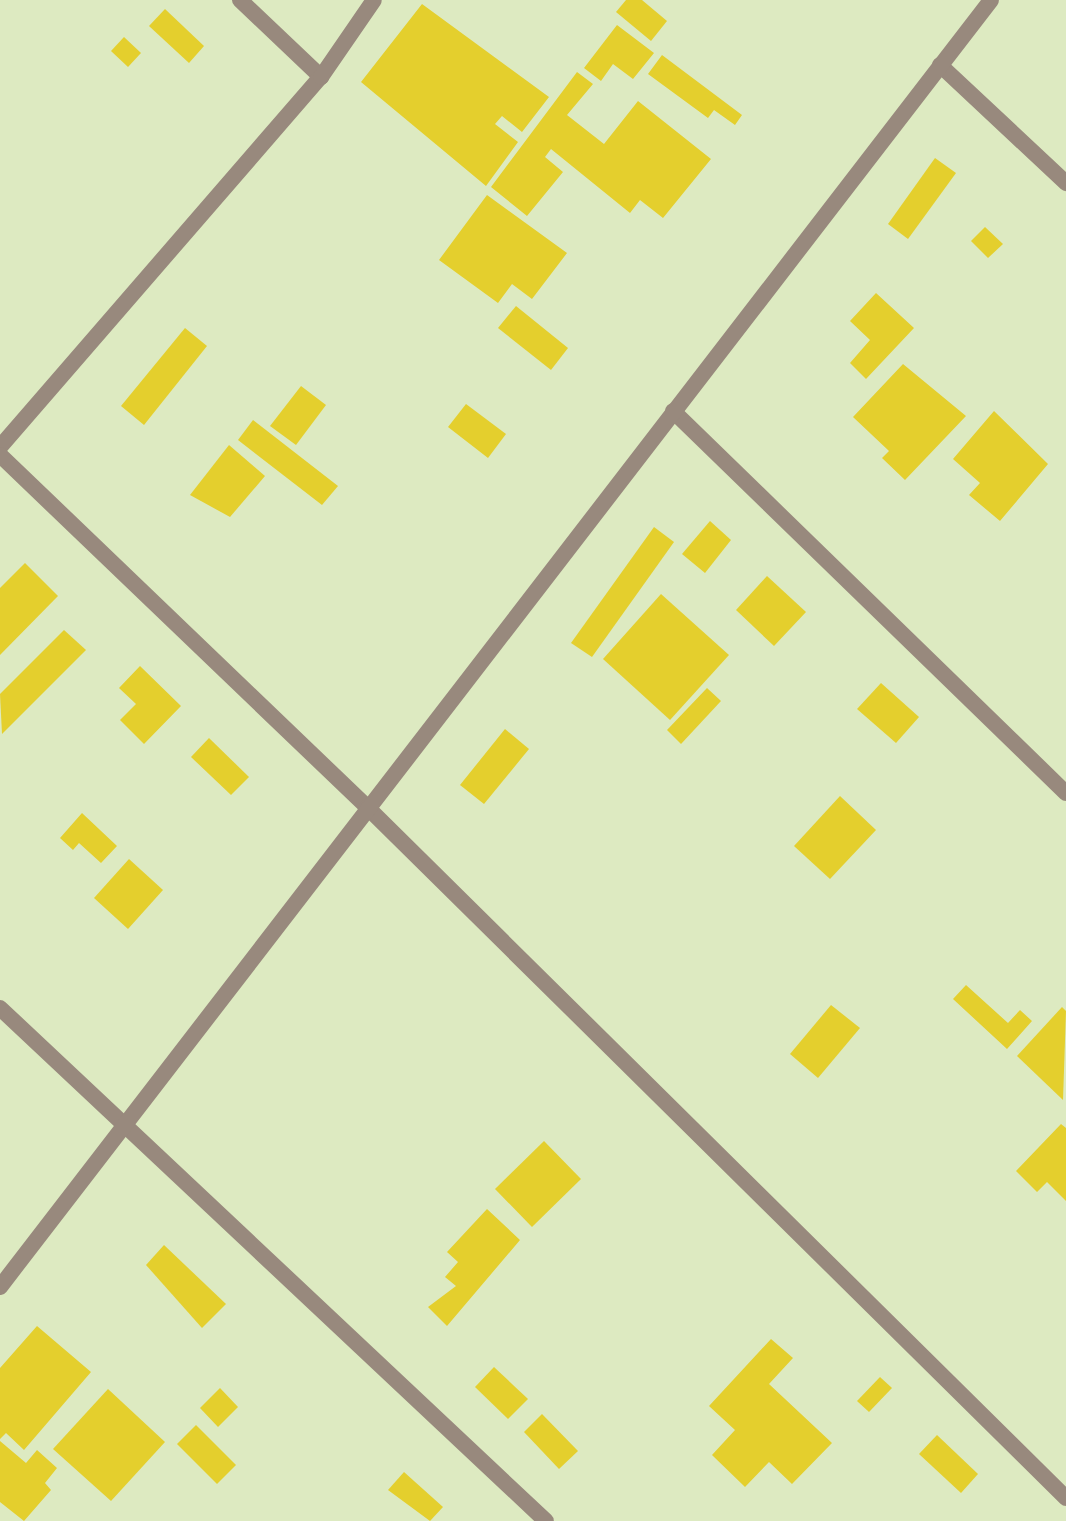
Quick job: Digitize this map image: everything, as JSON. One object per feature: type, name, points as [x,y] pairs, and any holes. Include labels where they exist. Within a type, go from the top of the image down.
[{"type":"street","points":[[240,0],[321,77]]},
{"type":"street","points":[[0,447],[321,77],[374,0]]},
{"type":"street","points":[[0,1287],[991,0]]},
{"type":"street","points":[[940,65],[1066,183]]},
{"type":"street","points":[[673,411],[1066,793]]},
{"type":"street","points":[[0,455],[367,807],[1066,1498]]},
{"type":"street","points":[[0,1008],[546,1521]]},
{"type":"building","points":[[626,0],[642,0],[667,21],[651,41],[616,12]]},
{"type":"building","points":[[422,4],[549,97],[522,132],[502,116],[495,124],[518,142],[486,186],[361,82]]},
{"type":"building","points":[[165,9],[204,46],[189,63],[149,26]]},
{"type":"building","points":[[617,25],[654,53],[633,79],[613,64],[601,81],[584,68]]},
{"type":"building","points":[[124,37],[141,53],[128,67],[111,51]]},
{"type":"building","points":[[662,55],[742,115],[735,125],[714,110],[708,118],[648,74]]},
{"type":"building","points":[[577,72],[593,84],[567,115],[604,144],[638,101],[711,159],[663,218],[640,200],[630,213],[551,149],[545,157],[563,172],[527,216],[491,187]]},
{"type":"building","points":[[935,158],[956,173],[908,239],[888,224]]},
{"type":"building","points":[[487,195],[567,253],[532,299],[512,284],[498,303],[439,260]]},
{"type":"building","points":[[985,227],[1003,244],[988,258],[971,241]]},
{"type":"building","points":[[876,293],[914,328],[866,379],[850,363],[870,340],[850,321]]},
{"type":"building","points":[[516,306],[568,348],[551,370],[498,328]]},
{"type":"building","points":[[185,328],[207,346],[144,425],[121,406]]},
{"type":"building","points":[[903,364],[966,416],[905,480],[882,458],[889,451],[853,417]]},
{"type":"building","points":[[301,386],[326,405],[296,445],[270,426]]},
{"type":"building","points":[[466,404],[506,434],[488,458],[448,427]]},
{"type":"building","points":[[994,411],[1048,464],[1000,521],[969,495],[980,483],[953,459]]},
{"type":"building","points":[[253,420],[338,486],[322,505],[238,440]]},
{"type":"building","points":[[229,445],[265,476],[230,517],[190,495]]},
{"type":"building","points":[[710,521],[731,540],[705,573],[682,554]]},
{"type":"building","points":[[654,527],[674,542],[592,657],[571,643]]},
{"type":"building","points":[[25,563],[58,596],[0,655],[0,588]]},
{"type":"building","points":[[767,576],[806,612],[774,646],[736,610]]},
{"type":"building","points":[[661,594],[729,655],[670,720],[603,659]]},
{"type":"building","points":[[64,630],[86,650],[2,734],[0,694]]},
{"type":"building","points":[[140,666],[181,706],[144,744],[120,720],[136,704],[119,688]]},
{"type":"building","points":[[881,683],[919,717],[896,743],[857,709]]},
{"type":"building","points":[[707,688],[721,701],[681,744],[667,730]]},
{"type":"building","points":[[505,729],[529,749],[484,804],[460,785]]},
{"type":"building","points":[[209,738],[249,777],[231,795],[191,757]]},
{"type":"building","points":[[840,796],[876,830],[830,879],[794,846]]},
{"type":"building","points":[[82,813],[117,846],[101,863],[79,843],[73,850],[60,838]]},
{"type":"building","points":[[129,859],[163,890],[128,929],[94,898]]},
{"type":"building","points":[[966,985],[1008,1023],[1020,1010],[1032,1021],[1007,1049],[953,999]]},
{"type":"building","points":[[831,1005],[860,1028],[818,1078],[790,1054]]},
{"type":"building","points":[[1062,1007],[1066,1011],[1063,1100],[1017,1056]]},
{"type":"building","points":[[1061,1124],[1066,1128],[1066,1201],[1047,1182],[1037,1192],[1016,1171]]},
{"type":"building","points":[[544,1141],[581,1179],[532,1227],[495,1189]]},
{"type":"building","points":[[487,1209],[520,1240],[447,1326],[428,1307],[456,1286],[445,1277],[458,1262],[447,1252]]},
{"type":"building","points":[[164,1245],[226,1304],[202,1328],[146,1265]]},
{"type":"building","points":[[37,1326],[91,1372],[24,1450],[6,1433],[0,1439],[0,1368]]},
{"type":"building","points":[[771,1339],[793,1358],[769,1384],[832,1443],[792,1484],[769,1462],[745,1487],[712,1455],[735,1430],[709,1406]]},
{"type":"building","points":[[494,1367],[528,1399],[508,1419],[475,1387]]},
{"type":"building","points":[[880,1377],[892,1388],[869,1412],[857,1401]]},
{"type":"building","points":[[220,1388],[238,1407],[218,1427],[200,1408]]},
{"type":"building","points":[[108,1389],[165,1442],[111,1501],[53,1449]]},
{"type":"building","points":[[542,1414],[578,1451],[559,1469],[524,1432]]},
{"type":"building","points":[[196,1425],[236,1465],[217,1484],[177,1444]]},
{"type":"building","points":[[937,1435],[978,1474],[961,1493],[919,1454]]},
{"type":"building","points":[[0,1441],[26,1463],[37,1450],[57,1468],[45,1483],[51,1490],[24,1521],[0,1502]]},
{"type":"building","points":[[404,1472],[443,1507],[430,1521],[388,1490]]}]
